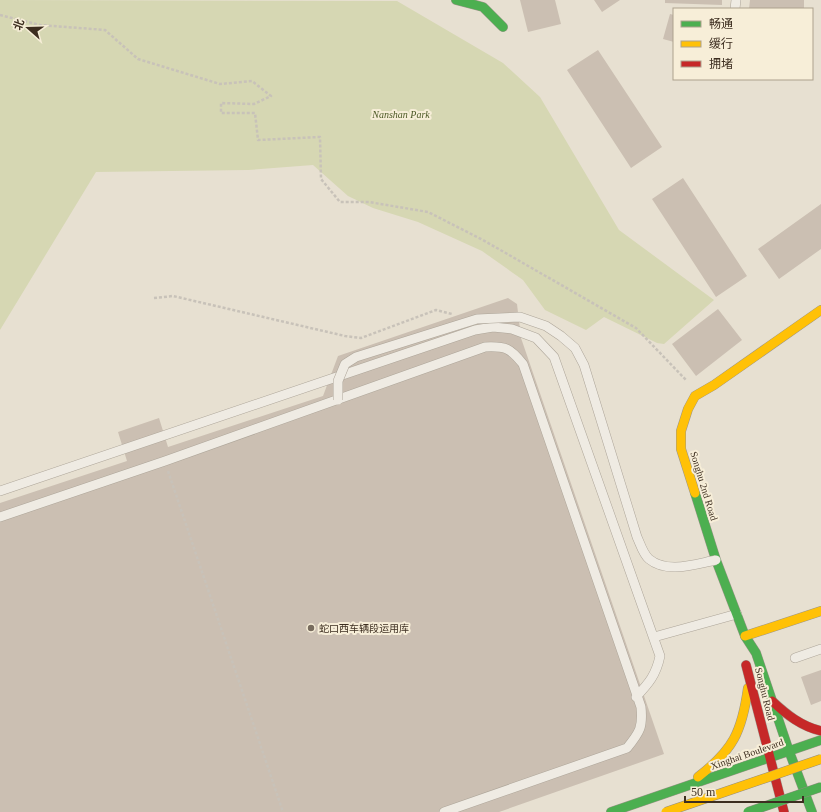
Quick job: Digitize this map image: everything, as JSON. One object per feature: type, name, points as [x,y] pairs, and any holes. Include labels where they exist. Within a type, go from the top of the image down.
[{"type":"street","points":[[456,0],[483,7],[503,27]]},
{"type":"street","points":[[696,396],[821,310]]},
{"type":"street","name":"Songhu 2nd Road","points":[[696,396],[684,420],[681,430],[681,450],[716,560],[745,636]]},
{"type":"street","points":[[745,636],[821,611]]},
{"type":"street","name":"Songhu Road","points":[[745,636],[744,653],[769,758],[801,809]]},
{"type":"street","name":"Songhu Road","points":[[745,636],[756,653],[772,701],[788,751],[801,809]]},
{"type":"street","points":[[684,788],[722,757],[733,743],[746,709],[749,676]]},
{"type":"street","points":[[772,701],[785,714],[807,728],[821,731]]},
{"type":"street","name":"Xinghai Boulevard","points":[[611,812],[821,740]]},
{"type":"street","points":[[666,812],[821,759]]},
{"type":"street","points":[[748,812],[821,787]]},
{"type":"lane","points":[[338,400],[338,381],[345,364],[356,357],[477,319],[520,317],[546,326],[561,336],[574,348],[584,365],[637,537],[648,558],[659,565],[673,567],[716,560]]},
{"type":"lane","points":[[0,491],[474,330],[494,327],[512,329],[536,338],[554,357],[654,637],[660,656],[657,670],[650,682],[636,697]]},
{"type":"lane","points":[[0,517],[165,461],[485,347],[499,346],[513,351],[523,364],[641,707],[642,721],[638,735],[627,748],[444,812]]},
{"type":"lane","points":[[654,637],[737,614]]},
{"type":"lane","points":[[795,658],[821,650]]},
{"type":"path","points":[[0,15],[40,25],[105,30],[138,59],[220,84],[252,81],[271,96],[254,104],[221,104],[221,113],[255,113],[258,140],[320,137],[321,178],[340,202],[369,202],[428,212],[483,240],[636,328],[688,383],[696,396]]},
{"type":"path","points":[[154,298],[173,296],[345,336],[361,338],[436,310],[451,313],[458,320],[463,334]]},
{"type":"path","points":[[165,461],[283,812]]},
{"type":"green space","name":"Nanshan Park","points":[[0,0],[397,1],[503,63],[540,97],[619,230],[714,300],[664,344],[657,343],[604,317],[586,330],[545,310],[523,280],[482,251],[418,222],[373,208],[348,196],[313,165],[248,170],[96,172],[0,330]]},
{"type":"building","points":[[520,0],[555,0],[561,24],[528,32]]},
{"type":"building","points":[[594,0],[620,0],[602,12]]},
{"type":"building","points":[[665,0],[722,0],[722,5],[665,3]]},
{"type":"building","points":[[750,0],[804,0],[804,8],[749,8]]},
{"type":"building","points":[[670,14],[673,15],[673,42],[663,39]]},
{"type":"building","points":[[598,50],[662,147],[631,168],[567,70]]},
{"type":"building","points":[[683,178],[747,276],[716,297],[652,199]]},
{"type":"building","points":[[821,204],[821,249],[779,279],[758,249]]},
{"type":"building","name":"蛇口西车辆段运用库","points":[[508,298],[517,304],[521,338],[664,754],[499,812],[0,812],[0,503],[127,461],[118,432],[159,418],[168,447],[323,396],[338,356]]},
{"type":"building","points":[[718,309],[742,340],[696,376],[672,344]]},
{"type":"building","points":[[821,670],[821,701],[811,705],[801,677]]},
{"type":"traffic: fast","points":[[456,0],[483,7],[503,27]]},
{"type":"traffic: fast","points":[[695,493],[716,560],[745,636],[756,653],[789,751],[812,812]]},
{"type":"traffic: fast","points":[[611,812],[821,740]]},
{"type":"traffic: fast","points":[[748,812],[821,787]]},
{"type":"traffic: slow","points":[[695,493],[681,449],[681,431],[688,409],[695,396],[714,385],[821,310]]},
{"type":"traffic: slow","points":[[745,636],[821,611]]},
{"type":"traffic: slow","points":[[698,777],[720,758],[734,739],[743,717],[748,688]]},
{"type":"traffic: slow","points":[[666,812],[821,759]]},
{"type":"traffic: jam","points":[[746,665],[784,812]]},
{"type":"traffic: jam","points":[[772,701],[795,719],[807,726],[821,731]]},
{"type":"place","name":"蛇口西车辆段运用库","points":[[311,628]]}]
